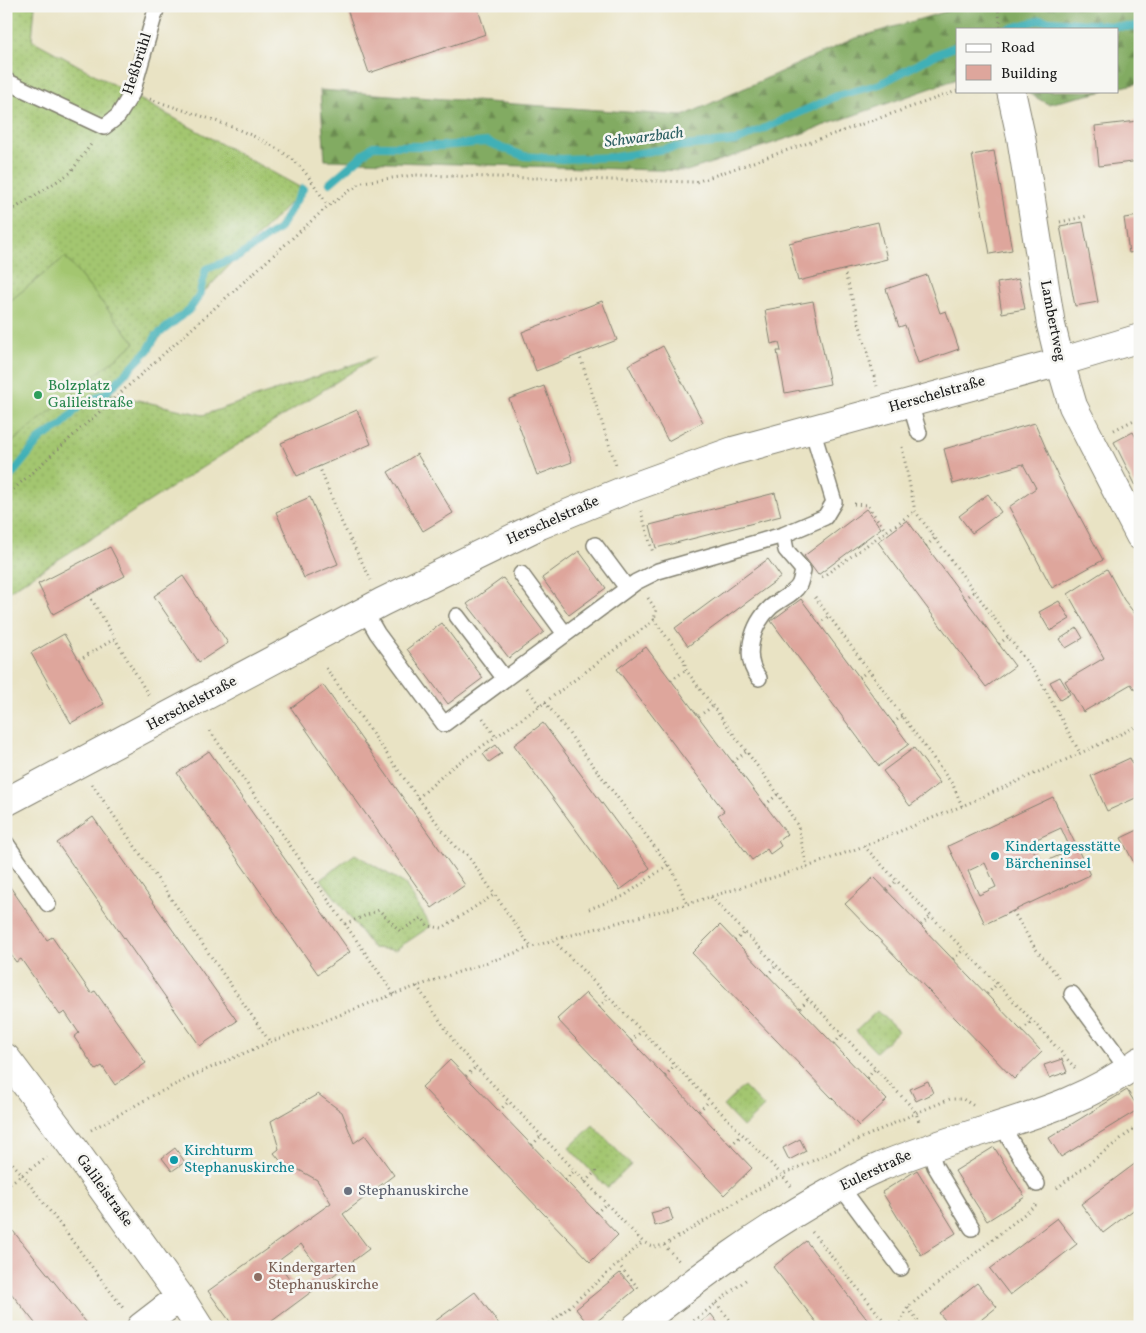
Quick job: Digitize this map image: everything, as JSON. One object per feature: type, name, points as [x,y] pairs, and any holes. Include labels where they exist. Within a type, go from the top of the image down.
[{"type":"street","name":"Lambertweg","points":[[1011,92],[1021,136],[1051,325],[1060,362],[1073,406],[1140,536]]},
{"type":"street","name":"Herschelstraße","points":[[6,802],[373,608],[540,525],[629,488],[733,450],[1060,362],[1140,338]]},
{"type":"street","name":"Galileistraße","points":[[6,1058],[70,1142],[199,1327]]},
{"type":"street","name":"Eulerstraße","points":[[646,1319],[695,1279],[808,1218],[841,1187],[872,1170],[929,1148],[1054,1108],[1092,1091],[1134,1066]]},
{"type":"street","points":[[133,1319],[180,1298]]},
{"type":"lane","name":"Heßbrühl","points":[[104,126],[118,116],[132,93],[157,6]]},
{"type":"lane","points":[[6,81],[104,126]]},
{"type":"lane","points":[[910,403],[919,433]]},
{"type":"lane","points":[[373,608],[377,633],[444,724],[627,588],[658,571],[783,536],[825,517],[834,502],[812,429]]},
{"type":"lane","points":[[759,678],[753,671],[750,660],[755,628],[770,608],[798,586],[803,570],[786,550],[783,536]]},
{"type":"lane","points":[[595,544],[627,588]]},
{"type":"lane","points":[[521,574],[565,634]]},
{"type":"lane","points":[[457,616],[505,679]]},
{"type":"lane","points":[[6,843],[48,904]]},
{"type":"lane","points":[[1072,994],[1134,1066]]},
{"type":"lane","points":[[1005,1124],[1009,1138],[1037,1184]]},
{"type":"lane","points":[[929,1148],[935,1166],[972,1228]]},
{"type":"lane","points":[[841,1187],[901,1268]]},
{"type":"path","points":[[998,6],[1000,28]]},
{"type":"path","points":[[6,496],[328,206],[362,182],[415,174],[696,182],[956,91]]},
{"type":"path","points":[[132,93],[238,130],[281,151],[304,170],[328,206]]},
{"type":"path","points":[[6,214],[70,173],[104,126]]},
{"type":"path","points":[[844,270],[885,410]]},
{"type":"path","points":[[579,354],[658,571]]},
{"type":"path","points":[[902,447],[915,510],[1040,680],[1080,753]]},
{"type":"path","points":[[319,466],[373,608]]},
{"type":"path","points":[[867,505],[886,531]]},
{"type":"path","points":[[816,581],[915,510]]},
{"type":"path","points":[[926,546],[936,538]]},
{"type":"path","points":[[965,599],[975,591]]},
{"type":"path","points":[[89,595],[164,720]]},
{"type":"path","points":[[814,596],[954,785],[962,806]]},
{"type":"path","points":[[819,624],[830,616]]},
{"type":"path","points":[[418,798],[451,768],[545,702],[654,620],[684,660],[686,670],[778,794],[798,826],[807,867]]},
{"type":"path","points":[[999,644],[1008,636]]},
{"type":"path","points":[[79,660],[116,638]]},
{"type":"path","points":[[326,668],[418,798],[457,849],[466,853],[531,948]]},
{"type":"path","points":[[671,680],[686,670]]},
{"type":"path","points":[[859,678],[869,670]]},
{"type":"path","points":[[545,702],[673,871],[687,904]]},
{"type":"path","points":[[699,716],[713,706]]},
{"type":"path","points":[[893,723],[903,716]]},
{"type":"path","points":[[6,1186],[70,1142],[154,1095],[270,1042],[394,994],[553,940],[687,904],[807,867],[962,806],[1140,725]]},
{"type":"path","points":[[210,731],[394,994]]},
{"type":"path","points":[[733,762],[747,752]]},
{"type":"path","points":[[79,765],[270,1042]]},
{"type":"path","points":[[765,805],[778,794]]},
{"type":"path","points":[[864,846],[930,917],[1033,1020],[1081,1075],[1092,1091]]},
{"type":"path","points":[[589,909],[624,896],[668,865]]},
{"type":"path","points":[[887,890],[896,881]]},
{"type":"path","points":[[345,924],[379,910],[400,931],[422,918],[428,926],[442,928],[495,894]]},
{"type":"path","points":[[711,897],[876,1068],[916,1113],[929,1148]]},
{"type":"path","points":[[1013,911],[1035,948],[1072,994]]},
{"type":"path","points":[[921,925],[930,917]]},
{"type":"path","points":[[735,941],[745,932]]},
{"type":"path","points":[[553,940],[782,1175],[808,1218],[889,1327]]},
{"type":"path","points":[[953,959],[963,950]]},
{"type":"path","points":[[768,975],[777,966]]},
{"type":"path","points":[[987,994],[997,984]]},
{"type":"path","points":[[417,986],[459,1049],[508,1102],[643,1242],[654,1246],[664,1245]]},
{"type":"path","points":[[599,1007],[608,997]]},
{"type":"path","points":[[800,1008],[809,998]]},
{"type":"path","points":[[1022,1030],[1033,1020]]},
{"type":"path","points":[[631,1041],[642,1031]]},
{"type":"path","points":[[834,1044],[843,1034]]},
{"type":"path","points":[[665,1076],[675,1065]]},
{"type":"path","points":[[466,1076],[476,1067]]},
{"type":"path","points":[[866,1078],[876,1068]]},
{"type":"path","points":[[699,1111],[710,1101]]},
{"type":"path","points":[[499,1111],[508,1102]]},
{"type":"path","points":[[1055,1190],[1140,1124]]},
{"type":"path","points":[[731,1146],[742,1135]]},
{"type":"path","points":[[532,1145],[541,1136]]},
{"type":"path","points":[[6,1156],[133,1319]]},
{"type":"path","points":[[585,1182],[599,1168]]},
{"type":"path","points":[[565,1180],[574,1170]]},
{"type":"path","points":[[898,1327],[908,1307],[1039,1202]]},
{"type":"path","points":[[596,1213],[606,1204]]},
{"type":"path","points":[[546,1327],[643,1242]]},
{"type":"path","points":[[618,1264],[646,1319]]},
{"type":"path","points":[[695,1279],[736,1327]]},
{"type":"path","points":[[908,1307],[923,1327]]},
{"type":"path","points":[[1134,1327],[1140,1323]]},
{"type":"green space","points":[[6,6],[35,6],[32,40],[303,189],[107,393],[203,415],[375,357],[6,593]]},
{"type":"green space","points":[[964,6],[1140,6],[1140,83],[1118,88],[1118,28],[956,28],[956,79],[792,137],[687,171],[325,160],[320,90],[683,116],[853,39]]},
{"type":"green space","points":[[1026,92],[1101,92],[1048,104]]},
{"type":"green space","name":"Bolzplatz Galileistraße","points":[[65,257],[135,343],[6,447],[6,304]]},
{"type":"green space","points":[[355,854],[405,884],[431,926],[395,950],[373,948],[321,879]]},
{"type":"green space","points":[[877,1011],[898,1031],[876,1052],[856,1031]]},
{"type":"green space","points":[[744,1086],[764,1107],[743,1127],[723,1106]]},
{"type":"green space","points":[[593,1125],[631,1165],[607,1188],[569,1148]]},
{"type":"building","points":[[346,6],[477,6],[486,34],[369,73]]},
{"type":"building","points":[[1138,121],[1140,161],[1099,166],[1095,126]]},
{"type":"building","points":[[994,151],[1012,250],[990,254],[972,155]]},
{"type":"building","points":[[1140,216],[1140,251],[1129,253],[1124,218]]},
{"type":"building","points":[[878,222],[887,259],[798,281],[789,243]]},
{"type":"building","points":[[1083,222],[1098,302],[1075,306],[1060,226]]},
{"type":"building","points":[[927,275],[940,313],[946,311],[959,349],[918,363],[905,325],[899,327],[886,289]]},
{"type":"building","points":[[1019,279],[1025,309],[1002,313],[997,283]]},
{"type":"building","points":[[602,301],[617,340],[536,371],[522,332]]},
{"type":"building","points":[[813,301],[830,384],[785,393],[777,351],[781,351],[779,342],[771,344],[765,310]]},
{"type":"building","points":[[663,346],[703,422],[668,441],[628,365]]},
{"type":"building","points":[[544,386],[572,462],[537,475],[509,399]]},
{"type":"building","points":[[357,410],[371,444],[297,476],[281,443]]},
{"type":"building","points":[[1035,423],[1058,476],[1103,560],[1052,588],[1009,507],[1036,488],[1023,464],[953,484],[944,449]]},
{"type":"building","points":[[1133,432],[1140,445],[1140,494],[1114,442]]},
{"type":"building","points":[[417,454],[453,513],[423,531],[388,472]]},
{"type":"building","points":[[775,493],[781,516],[656,548],[650,525]]},
{"type":"building","points":[[988,494],[1001,512],[972,533],[959,516]]},
{"type":"building","points":[[310,497],[338,564],[304,578],[276,512]]},
{"type":"building","points":[[866,509],[881,528],[818,575],[804,556]]},
{"type":"building","points":[[907,520],[1015,666],[986,687],[878,542]]},
{"type":"building","points":[[110,547],[125,576],[53,614],[38,584]]},
{"type":"building","points":[[579,551],[606,588],[569,615],[542,578]]},
{"type":"building","points":[[768,559],[781,577],[688,646],[675,628]]},
{"type":"building","points":[[1107,569],[1124,600],[1140,620],[1140,632],[1138,633],[1140,636],[1140,686],[1135,690],[1131,684],[1083,712],[1065,681],[1104,658],[1068,594]]},
{"type":"building","points":[[183,576],[228,643],[199,662],[154,596]]},
{"type":"building","points":[[503,578],[544,632],[509,658],[467,604]]},
{"type":"building","points":[[801,599],[909,744],[879,766],[771,621]]},
{"type":"building","points":[[1059,601],[1070,619],[1050,631],[1039,612]]},
{"type":"building","points":[[442,623],[483,678],[448,704],[407,649]]},
{"type":"building","points":[[1077,628],[1083,638],[1066,648],[1060,639]]},
{"type":"building","points":[[64,634],[104,704],[71,723],[31,653]]},
{"type":"building","points":[[646,647],[787,834],[778,841],[781,846],[770,854],[767,849],[752,860],[718,815],[724,811],[617,669]]},
{"type":"building","points":[[1060,677],[1070,694],[1060,700],[1050,682]]},
{"type":"building","points":[[323,685],[465,885],[432,908],[291,708]]},
{"type":"building","points":[[543,723],[650,868],[620,890],[514,745]]},
{"type":"building","points":[[496,745],[502,753],[489,762],[483,754]]},
{"type":"building","points":[[914,748],[940,783],[910,806],[883,771]]},
{"type":"building","points":[[209,751],[350,952],[318,974],[177,773]]},
{"type":"building","points":[[1130,758],[1140,780],[1140,796],[1107,811],[1091,776]]},
{"type":"building","name":"Kindertagesstätte Bärcheninsel","points":[[1053,797],[1090,875],[985,924],[948,846]],"holes":[[[1061,828],[1071,850],[1040,864],[1030,842]],[[985,863],[996,887],[979,895],[968,871]]]},
{"type":"building","points":[[93,817],[237,1021],[200,1046],[57,843]]},
{"type":"building","points":[[1140,829],[1140,860],[1134,863],[1121,838]]},
{"type":"building","points":[[874,877],[1042,1052],[1014,1079],[845,904]]},
{"type":"building","points":[[6,881],[47,940],[52,937],[91,993],[95,991],[146,1063],[115,1085],[102,1066],[96,1070],[74,1037],[79,1033],[65,1012],[60,1015],[21,959],[16,962],[6,948]]},
{"type":"building","points":[[720,925],[887,1100],[859,1126],[692,953]]},
{"type":"building","points":[[586,993],[752,1168],[724,1195],[557,1019]]},
{"type":"building","points":[[1062,1059],[1067,1072],[1049,1078],[1044,1065]]},
{"type":"building","points":[[450,1060],[618,1235],[590,1262],[422,1087]]},
{"type":"building","points":[[928,1081],[933,1093],[916,1101],[910,1089]]},
{"type":"building","points":[[1127,1090],[1139,1109],[1061,1157],[1049,1138]]},
{"type":"building","name":"Stephanuskirche","points":[[318,1094],[342,1112],[354,1143],[365,1135],[394,1175],[343,1214],[369,1249],[264,1327],[234,1327],[208,1291],[331,1203],[317,1180],[292,1166],[287,1169],[274,1153],[279,1149],[271,1121]],"holes":[[[301,1244],[322,1273],[298,1290],[277,1262]]]},
{"type":"building","points":[[800,1139],[806,1151],[789,1160],[783,1148]]},
{"type":"building","points":[[994,1147],[1025,1197],[987,1221],[955,1171]]},
{"type":"building","name":"Kirchturm Stephanuskirche","points":[[175,1148],[185,1162],[172,1171],[162,1158]]},
{"type":"building","points":[[1140,1160],[1140,1205],[1103,1233],[1081,1204]]},
{"type":"building","points":[[917,1170],[956,1233],[921,1255],[882,1192]]},
{"type":"building","points":[[669,1208],[673,1220],[655,1226],[651,1213]]},
{"type":"building","points":[[1057,1218],[1077,1244],[1010,1295],[990,1269]]},
{"type":"building","points":[[13,1231],[90,1327],[38,1327],[6,1287],[6,1236]]},
{"type":"building","points":[[806,1241],[873,1327],[820,1327],[773,1267]]},
{"type":"building","points":[[620,1273],[635,1290],[590,1327],[576,1309]]},
{"type":"building","points":[[977,1283],[997,1307],[972,1327],[951,1327],[939,1313]]},
{"type":"building","points":[[475,1292],[499,1324],[495,1327],[437,1327],[434,1322]]},
{"type":"building","points":[[711,1314],[721,1327],[695,1327]]},
{"type":"waterway","name":"Schwarzbach","points":[[1012,28],[1040,20],[1126,27],[1140,26]]},
{"type":"waterway","name":"Schwarzbach","points":[[330,183],[373,146],[441,146],[487,142],[524,156],[562,159],[615,157],[683,146],[736,141],[837,96],[880,84],[935,55],[956,46]]},
{"type":"waterway","name":"Schwarzbach","points":[[6,482],[41,438],[61,426],[79,406],[106,393],[148,350],[156,336],[190,309],[199,296],[206,269],[238,257],[279,229],[303,189]]},
{"type":"place","name":"Bolzplatz Galileistraße","points":[[38,395]]},
{"type":"place","name":"Kindertagesstätte Bärcheninsel","points":[[995,856]]},
{"type":"place","name":"Kirchturm Stephanuskirche","points":[[174,1160]]},
{"type":"place","name":"Stephanuskirche","points":[[348,1191]]},
{"type":"place","name":"Kindergarten Stephanuskirche","points":[[258,1277]]}]
